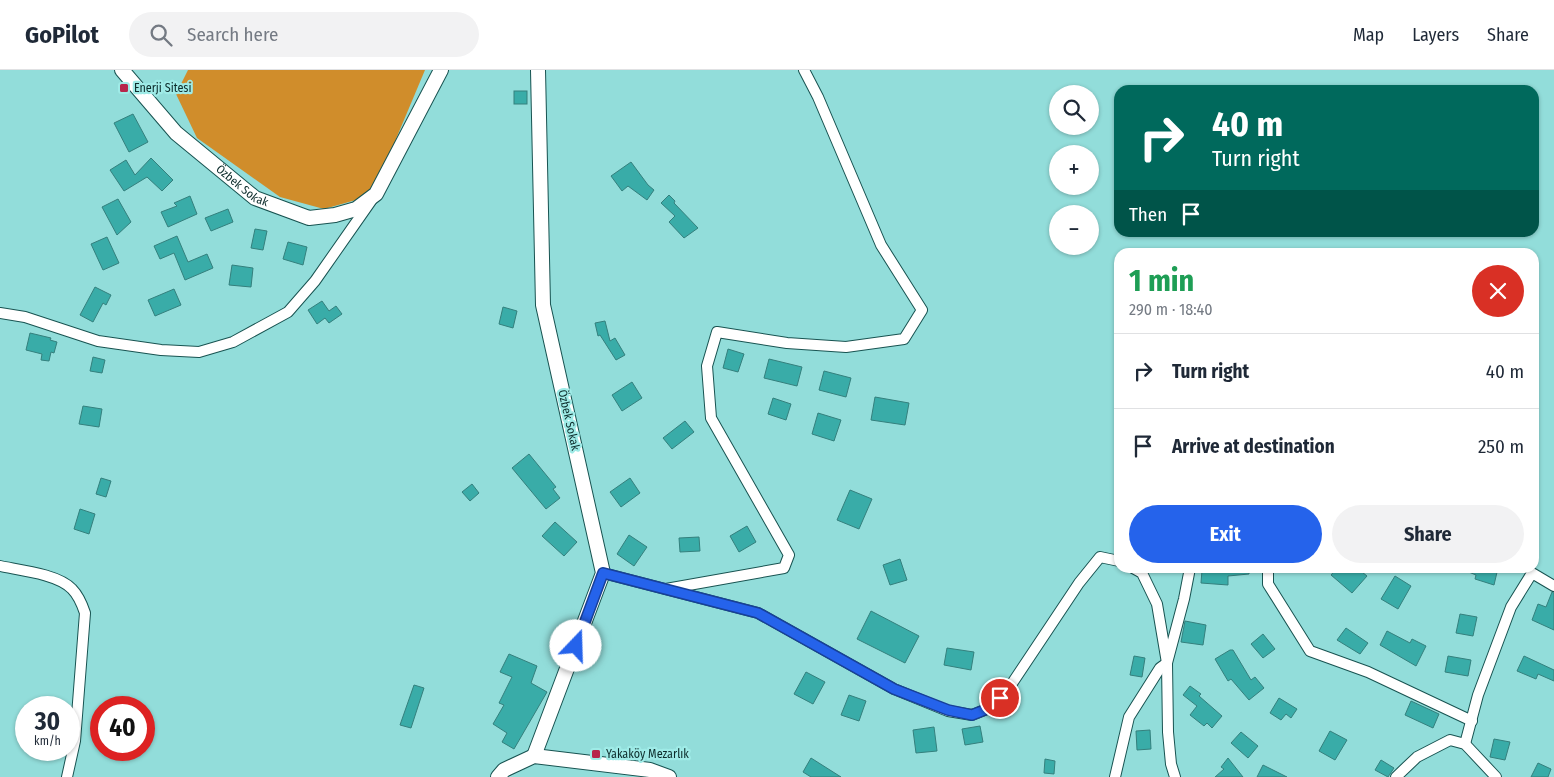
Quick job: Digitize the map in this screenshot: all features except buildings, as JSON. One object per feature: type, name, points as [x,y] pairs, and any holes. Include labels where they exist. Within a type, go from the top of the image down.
[{"type":"street","name":"Özbek Sokak","points":[[122,70],[176,133],[255,198],[308,218],[335,215],[356,209],[376,194],[441,70]]},
{"type":"street","name":"Özbek Sokak","points":[[538,70],[543,305],[603,573]]},
{"type":"street","points":[[666,589],[784,568],[789,555],[712,418],[707,366],[717,332],[787,343],[846,346],[904,340],[922,310],[881,245],[818,97],[804,70]]},
{"type":"street","points":[[0,313],[24,317],[98,341],[161,350],[200,352],[233,342],[288,312],[315,281],[376,194]]},
{"type":"street","points":[[534,756],[603,573],[758,613],[894,689],[948,710],[972,715],[992,707],[1009,688],[1079,583],[1100,557],[1114,560]]},
{"type":"street","points":[[0,566],[47,576],[71,588],[81,600],[85,613],[75,742],[67,777]]},
{"type":"street","points":[[1142,573],[1156,604],[1167,663],[1168,732],[1171,764],[1175,777]]},
{"type":"street","points":[[1115,777],[1128,717],[1160,668],[1167,663],[1189,573]]},
{"type":"street","points":[[1268,573],[1268,584],[1310,651],[1368,672],[1472,721]]},
{"type":"street","points":[[1466,744],[1478,695],[1511,607],[1528,573]]},
{"type":"street","points":[[1534,573],[1554,586]]},
{"type":"street","points":[[1396,777],[1417,757],[1450,740],[1466,744],[1496,777]]},
{"type":"street","points":[[498,777],[504,770],[534,756],[650,770],[669,777]]},
{"type":"shaded area","points":[[188,70],[425,70],[380,177],[363,198],[324,209],[280,197],[197,138],[176,94]]},
{"type":"place","name":"Enerji Sitesi","points":[[124,88]]},
{"type":"place","name":"Yakaköy Mezarlık","points":[[596,754]]},
{"type":"route","points":[[576,646],[603,573],[758,613],[894,689],[948,710],[972,715],[992,707],[1000,698]]}]
